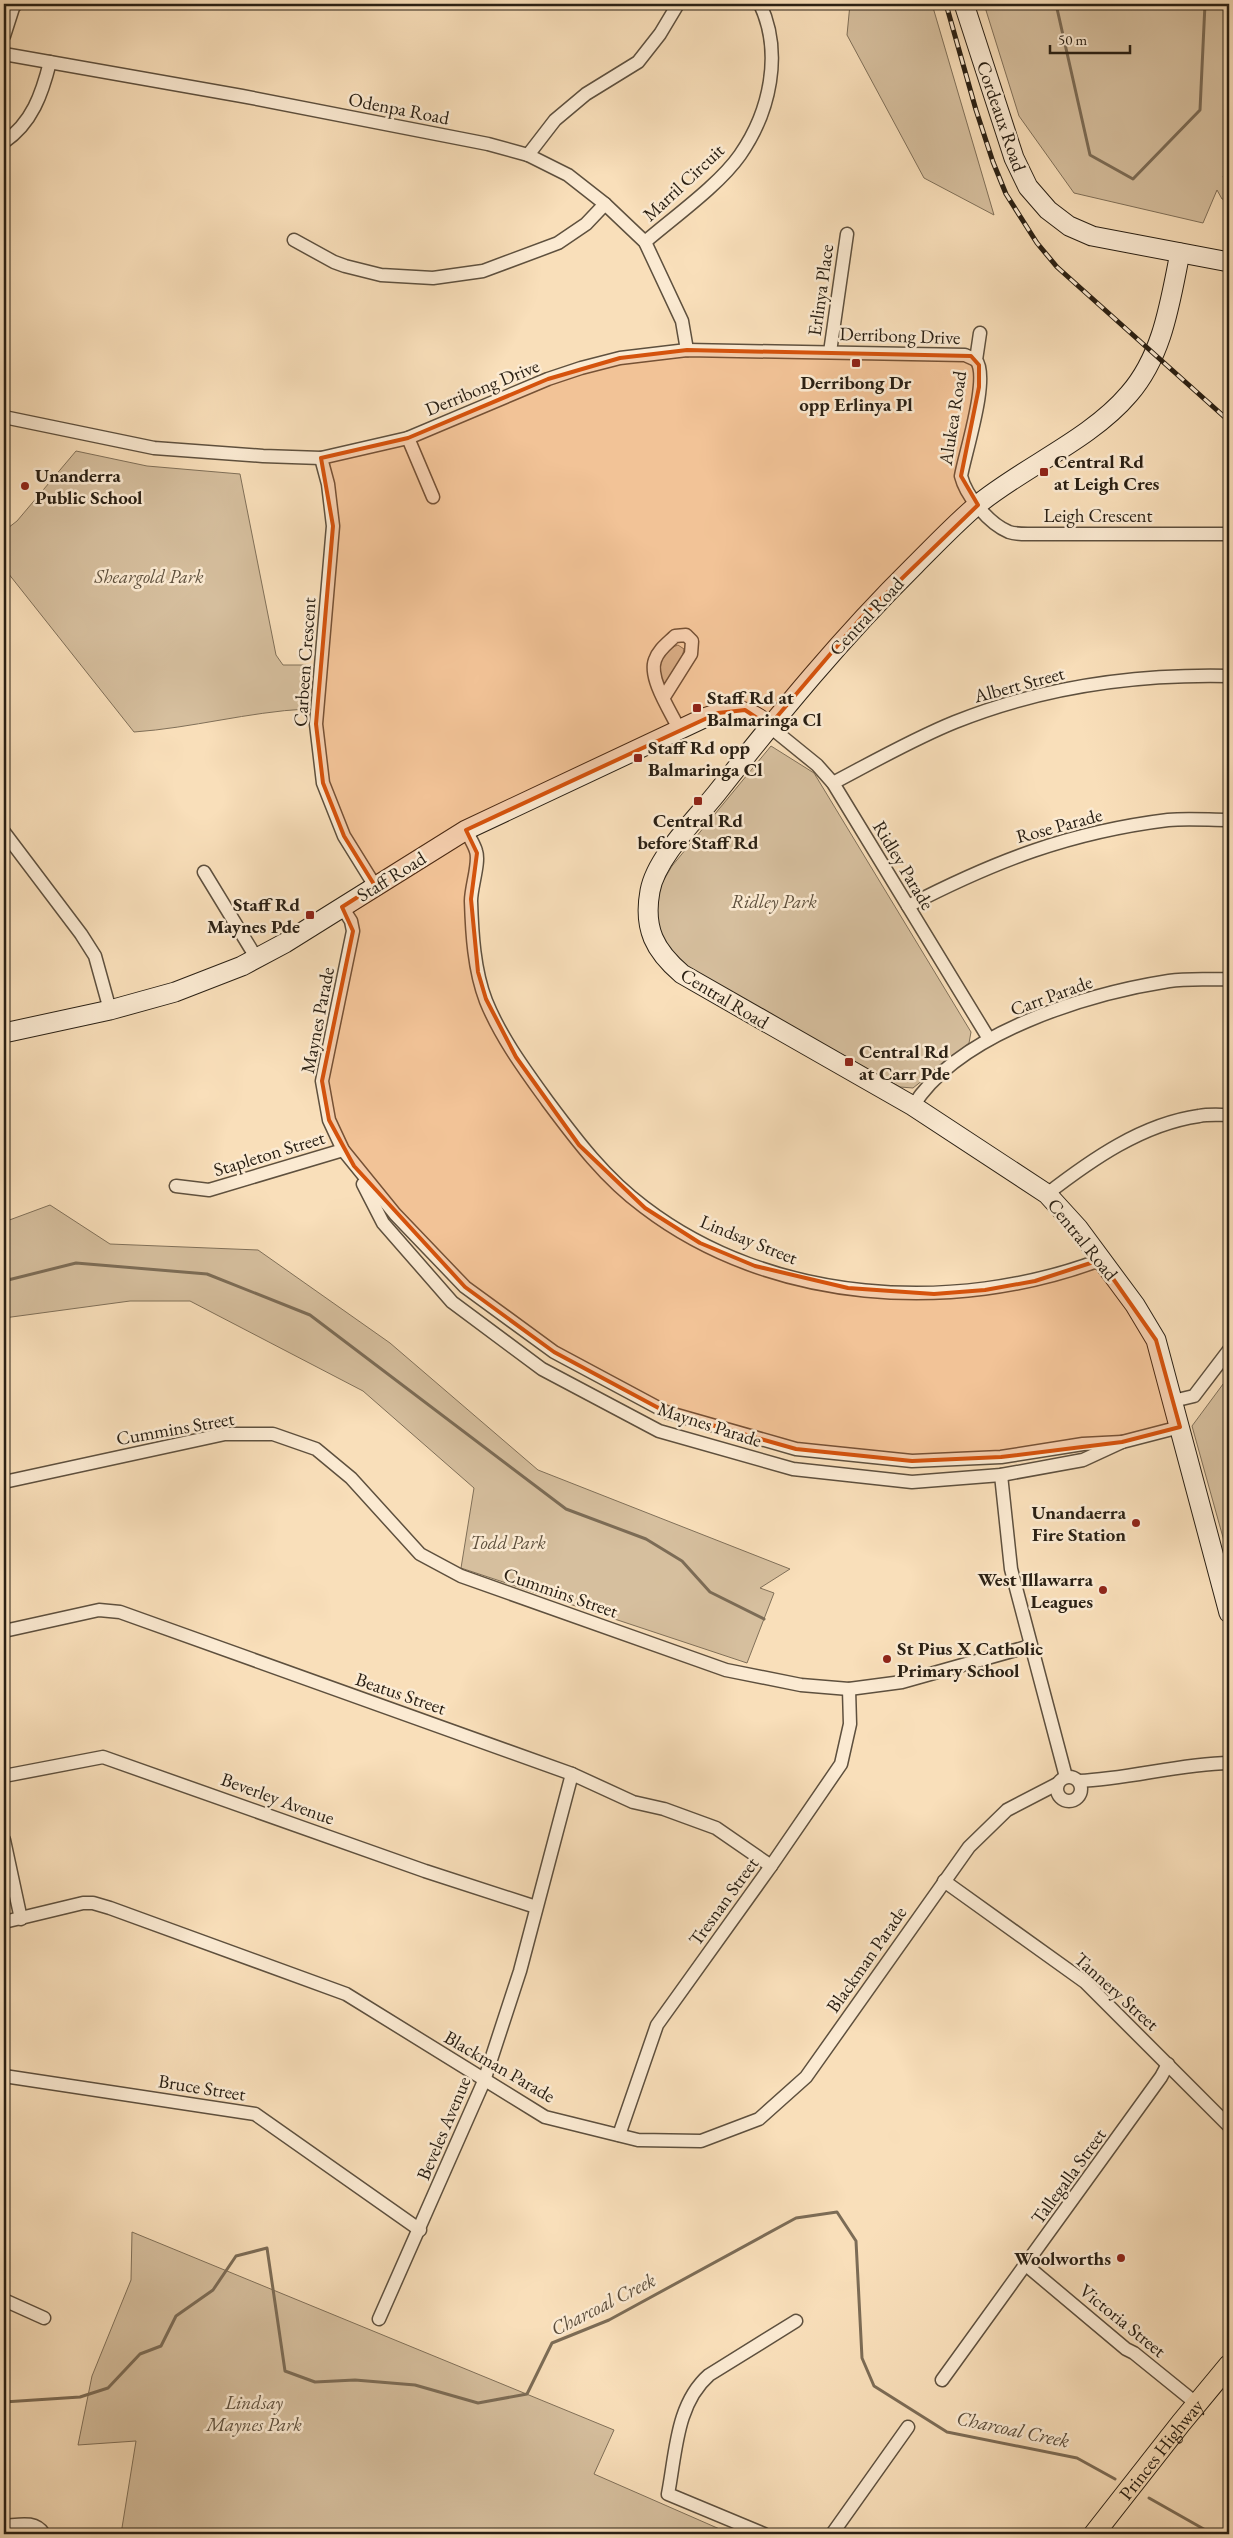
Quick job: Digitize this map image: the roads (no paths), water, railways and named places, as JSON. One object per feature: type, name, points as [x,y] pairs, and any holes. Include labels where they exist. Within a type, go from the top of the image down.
[{"type":"main road","name":"Cordeaux Road","points":[[964,4],[1014,158],[1028,187],[1036,198],[1077,231],[1092,236],[1180,253],[1223,259]]},
{"type":"main road","name":"Central Road","points":[[1180,253],[1158,346],[1132,391],[1101,419],[978,505],[861,618],[769,726],[670,852],[655,876],[650,890],[648,910],[652,940],[669,963],[682,974],[913,1106],[1047,1194],[1069,1216],[1135,1305],[1156,1340],[1229,1613]]},
{"type":"main road","name":"Staff Road","points":[[4,1033],[110,1010],[175,992],[256,959],[466,830],[679,728],[718,713],[737,710],[752,713],[769,726]]},
{"type":"main road","name":"Princes Highway","points":[[1094,2534],[1229,2365]]},
{"type":"street","points":[[4,36],[16,4]]},
{"type":"street","points":[[528,155],[555,120],[586,94],[638,62],[660,34],[678,4]]},
{"type":"street","name":"Marril Circuit","points":[[645,242],[716,180],[739,156],[753,133],[771,82],[772,54],[770,32],[760,4]]},
{"type":"street","name":"Odenpa Road","points":[[4,54],[242,96],[488,144],[528,155],[568,175],[605,204],[645,242],[682,321],[687,350]]},
{"type":"street","points":[[4,142],[19,132],[42,93],[50,62]]},
{"type":"street","points":[[294,240],[345,266],[381,275],[433,278],[483,271],[558,243],[586,224],[605,204]]},
{"type":"street","name":"Erlinya Place","points":[[830,352],[847,234]]},
{"type":"street","name":"Alukea Road","points":[[978,505],[963,484],[961,476],[972,434],[979,387],[979,365],[976,360],[980,333]]},
{"type":"street","name":"Derribong Drive","points":[[4,417],[154,448],[262,456],[321,458],[408,438],[581,368],[620,358],[687,350],[965,355],[976,360]]},
{"type":"street","points":[[408,438],[432,498]]},
{"type":"street","name":"Carbeen Crescent","points":[[321,458],[328,484],[333,526],[316,724],[323,783],[344,836],[375,886]]},
{"type":"street","name":"Leigh Crescent","points":[[978,505],[989,518],[1010,533],[1229,534]]},
{"type":"street","name":"Albert Street","points":[[833,783],[907,744],[956,722],[1034,696],[1118,680],[1186,675],[1229,676]]},
{"type":"street","points":[[664,697],[679,728]]},
{"type":"street","name":"Ridley Parade","points":[[769,726],[816,764],[833,783],[988,1039]]},
{"type":"street","name":"Rose Parade","points":[[908,906],[1000,862],[1077,836],[1170,820],[1229,820]]},
{"type":"street","name":"Lindsay Street","points":[[466,830],[477,853],[471,899],[478,972],[486,1000],[516,1057],[579,1145],[606,1174],[645,1208],[700,1243],[756,1266],[802,1280],[848,1288],[894,1293],[934,1294],[985,1290],[1035,1281],[1075,1270],[1100,1260]]},
{"type":"street","points":[[4,832],[81,934],[95,956],[110,1010]]},
{"type":"street","points":[[204,872],[256,959]]},
{"type":"street","name":"Maynes Parade","points":[[342,907],[351,921],[353,931],[322,1081],[329,1120],[343,1150],[354,1166],[395,1214],[465,1287],[554,1352],[666,1412],[796,1449],[912,1461],[1001,1457],[1083,1444],[1122,1442]]},
{"type":"street","name":"Carr Parade","points":[[913,1106],[930,1082],[988,1039],[1074,1003],[1170,981],[1229,979]]},
{"type":"street","points":[[1047,1194],[1074,1173],[1139,1135],[1198,1116],[1229,1115]]},
{"type":"street","name":"Stapleton Street","points":[[176,1186],[209,1190],[343,1150]]},
{"type":"street","name":"Maynes Parade","points":[[354,1166],[383,1223],[452,1302],[542,1369],[660,1431],[793,1469],[912,1482],[1001,1475],[1083,1460],[1122,1442],[1180,1427]]},
{"type":"street","points":[[1173,1401],[1194,1396],[1229,1350]]},
{"type":"street","name":"Cummins Street","points":[[4,1482],[225,1434],[273,1434],[316,1449],[351,1478],[420,1554],[461,1576],[726,1670],[801,1685],[849,1689],[902,1682],[1030,1646]]},
{"type":"street","points":[[1001,1475],[1011,1569],[1061,1785],[1073,1777],[1080,1786],[1099,1780],[1178,1767],[1229,1763]]},
{"type":"street","name":"Beatus Street","points":[[4,1631],[99,1610],[114,1611],[572,1774],[634,1802],[664,1809],[716,1828],[771,1866]]},
{"type":"street","name":"Tresnan Street","points":[[619,2135],[653,2031],[841,1764],[850,1724],[849,1689]]},
{"type":"street","name":"Beverley Avenue","points":[[4,1776],[103,1757],[425,1871],[536,1907]]},
{"type":"street","name":"Beveles Avenue","points":[[379,2319],[420,2230],[484,2081],[520,1971],[572,1774]]},
{"type":"street","name":"Blackman Parade","points":[[4,1922],[83,1904],[93,1903],[110,1908],[346,1994],[545,2117],[638,2140],[701,2141],[764,2116],[806,2077],[944,1881],[977,1838],[1008,1810],[1031,1798],[1061,1785],[1063,1800],[1070,1801],[1076,1799],[1080,1786]]},
{"type":"street","points":[[4,1840],[21,1918]]},
{"type":"street","name":"Tannery Street","points":[[944,1881],[1085,1982],[1229,2126]]},
{"type":"street","name":"Tallegalla Street","points":[[942,2380],[1161,2078],[1168,2064]]},
{"type":"street","name":"Bruce Street","points":[[4,2076],[255,2114],[420,2230]]},
{"type":"street","name":"Victoria Street","points":[[1026,2265],[1126,2349],[1134,2353],[1197,2404]]},
{"type":"street","points":[[4,2300],[44,2318]]},
{"type":"street","points":[[764,2534],[668,2494],[684,2412],[698,2385],[709,2375],[796,2322]]},
{"type":"street","points":[[832,2534],[908,2427]]},
{"type":"street","points":[[4,2526],[31,2524],[37,2526],[44,2534]]},
{"type":"waterway","points":[[1056,4],[1090,155],[1133,179],[1200,110],[1205,4]]},
{"type":"waterway","points":[[4,1281],[76,1263],[207,1274],[310,1315],[566,1509],[646,1539],[682,1561],[710,1592],[764,1619]]},
{"type":"waterway","name":"Charcoal Creek","points":[[4,2402],[80,2397],[108,2388],[140,2354],[161,2346],[176,2316],[213,2290],[236,2256],[267,2248],[285,2371],[315,2382],[355,2380],[415,2385],[478,2403],[527,2394],[552,2343],[609,2320],[796,2218],[837,2212],[856,2241],[862,2358],[874,2386],[947,2432],[1077,2458],[1115,2479]]},
{"type":"waterway","name":"Charcoal Creek","points":[[1149,2498],[1209,2532]]},
{"type":"railway","points":[[946,4],[993,162],[1006,194],[1037,243],[1057,267],[1229,421]]},
{"type":"place","name":"Derribong Dr opp Erlinya Pl","points":[[856,363]]},
{"type":"place","name":"Central Rd at Leigh Cres","points":[[1044,472]]},
{"type":"place","name":"Unanderra Public School","points":[[25,486]]},
{"type":"place","name":"Staff Rd at Balmaringa Cl","points":[[697,708]]},
{"type":"place","name":"Staff Rd opp Balmaringa Cl","points":[[638,758]]},
{"type":"place","name":"Central Rd before Staff Rd","points":[[698,801]]},
{"type":"place","name":"Staff Rd Maynes Pde","points":[[310,915]]},
{"type":"place","name":"Central Rd at Carr Pde","points":[[849,1062]]},
{"type":"place","name":"Unandaerra Fire Station","points":[[1136,1523]]},
{"type":"place","name":"West Illawarra Leagues","points":[[1103,1590]]},
{"type":"place","name":"St Pius X Catholic Primary School","points":[[887,1659]]},
{"type":"place","name":"Woolworths","points":[[1121,2258]]},
{"type":"park label","name":"Sheargold Park","points":[[149,576]]},
{"type":"park label","name":"Ridley Park","points":[[774,901]]},
{"type":"park label","name":"Todd Park","points":[[508,1542]]},
{"type":"park label","name":"Lindsay Maynes Park","points":[[254,2413]]}]
